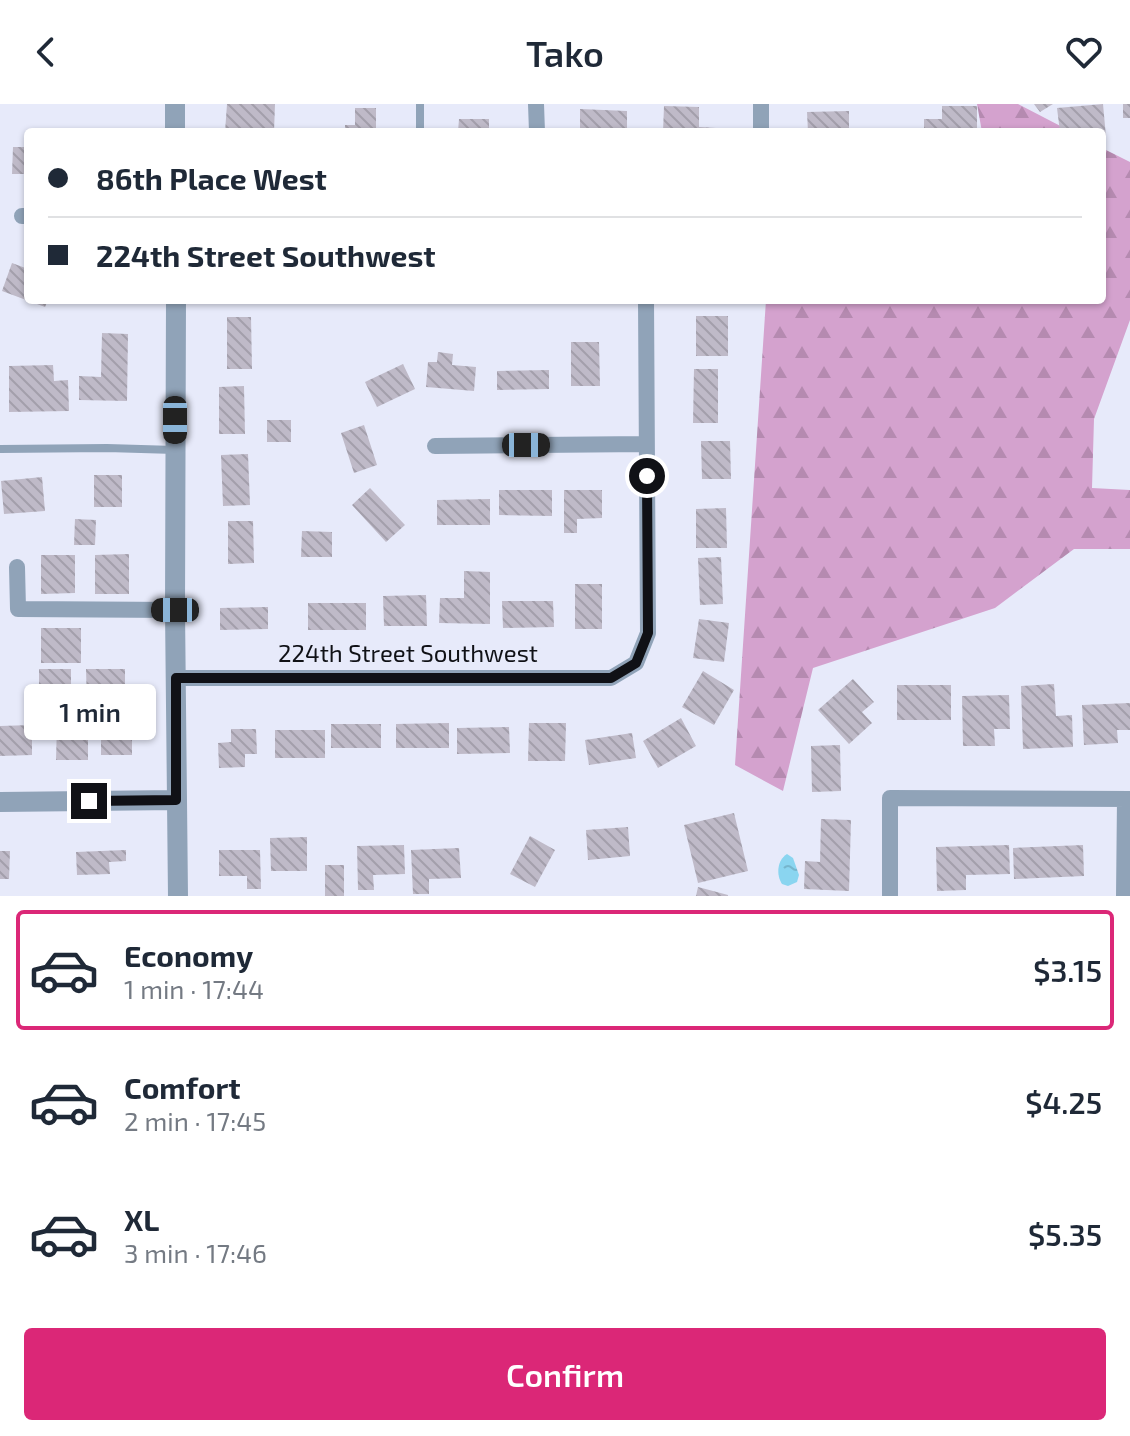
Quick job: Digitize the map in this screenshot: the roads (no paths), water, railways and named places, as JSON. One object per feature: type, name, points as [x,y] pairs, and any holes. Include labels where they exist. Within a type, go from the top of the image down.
[{"type":"street","points":[[175,104],[175,128]]},
{"type":"street","points":[[536,104],[537,128]]},
{"type":"street","points":[[761,104],[761,128]]},
{"type":"street","points":[[176,304],[178,896]]},
{"type":"street","points":[[435,446],[646,444],[646,304]]},
{"type":"street","name":"224th Street Southwest","points":[[176,678],[611,678],[636,663],[648,633],[646,444]]},
{"type":"street","points":[[17,567],[18,609],[175,610]]},
{"type":"street","points":[[890,896],[890,798],[1127,799],[1124,896]]},
{"type":"street","points":[[0,802],[176,800]]},
{"type":"lane","points":[[420,104],[420,128]]},
{"type":"lane","points":[[0,449],[175,450]]},
{"type":"water","points":[[787,854],[793,858],[799,875],[797,882],[788,886],[782,884],[778,872],[781,860]]}]
